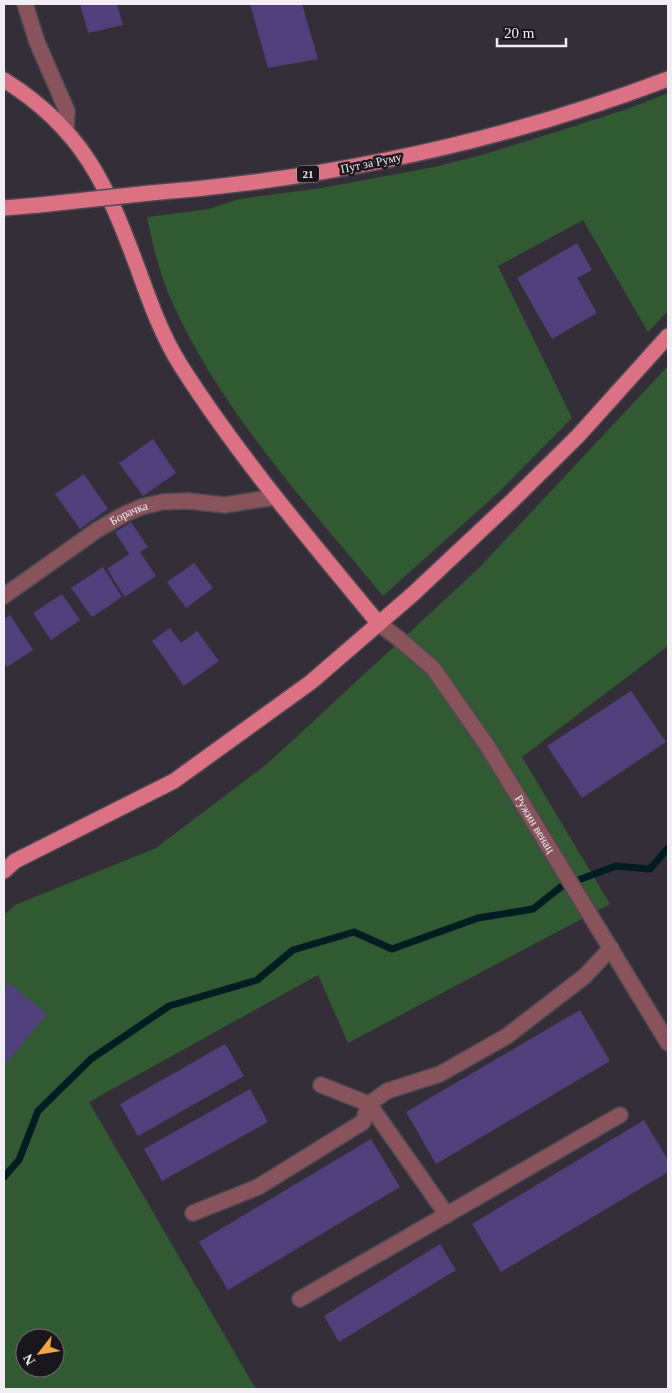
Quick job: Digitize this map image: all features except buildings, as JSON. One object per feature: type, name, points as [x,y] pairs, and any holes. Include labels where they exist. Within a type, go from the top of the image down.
[{"type":"main road","name":"Пут за Руму","points":[[4,208],[206,189],[336,170],[464,143],[544,121],[668,79]]},
{"type":"main road","points":[[4,80],[28,94],[49,112],[82,148],[106,191],[155,316],[180,365],[275,498],[379,624]]},
{"type":"main road","points":[[4,871],[15,861],[174,780],[311,682],[413,594],[504,509],[571,442],[668,336]]},
{"type":"street","points":[[25,4],[37,42],[67,111],[66,129]]},
{"type":"street","name":"Борачка","points":[[4,596],[97,530],[141,507],[162,502],[188,501],[225,506],[275,498]]},
{"type":"street","name":"Ружин венац","points":[[379,624],[433,668],[488,746],[668,1043]]},
{"type":"street","points":[[193,1213],[258,1187],[363,1122],[369,1104],[387,1091],[440,1074],[507,1036],[585,976],[612,948]]},
{"type":"street","points":[[320,1085],[369,1104],[447,1215]]},
{"type":"street","points":[[300,1299],[620,1114]]},
{"type":"green space","points":[[668,93],[668,311],[648,332],[583,220],[498,266],[572,418],[499,492],[383,596],[268,456],[216,382],[193,344],[168,293],[157,261],[147,217],[209,209],[239,199],[321,188],[434,167],[485,154],[559,131],[630,108]]},
{"type":"green space","points":[[668,366],[668,646],[522,757],[610,904],[348,1043],[318,975],[89,1102],[256,1389],[4,1389],[4,915],[15,905],[156,848],[268,763],[478,569]]},
{"type":"waterway","points":[[4,1177],[19,1160],[38,1111],[91,1059],[169,1006],[257,980],[293,950],[354,932],[392,949],[478,918],[533,909],[562,886],[616,866],[650,869],[668,848]]}]
